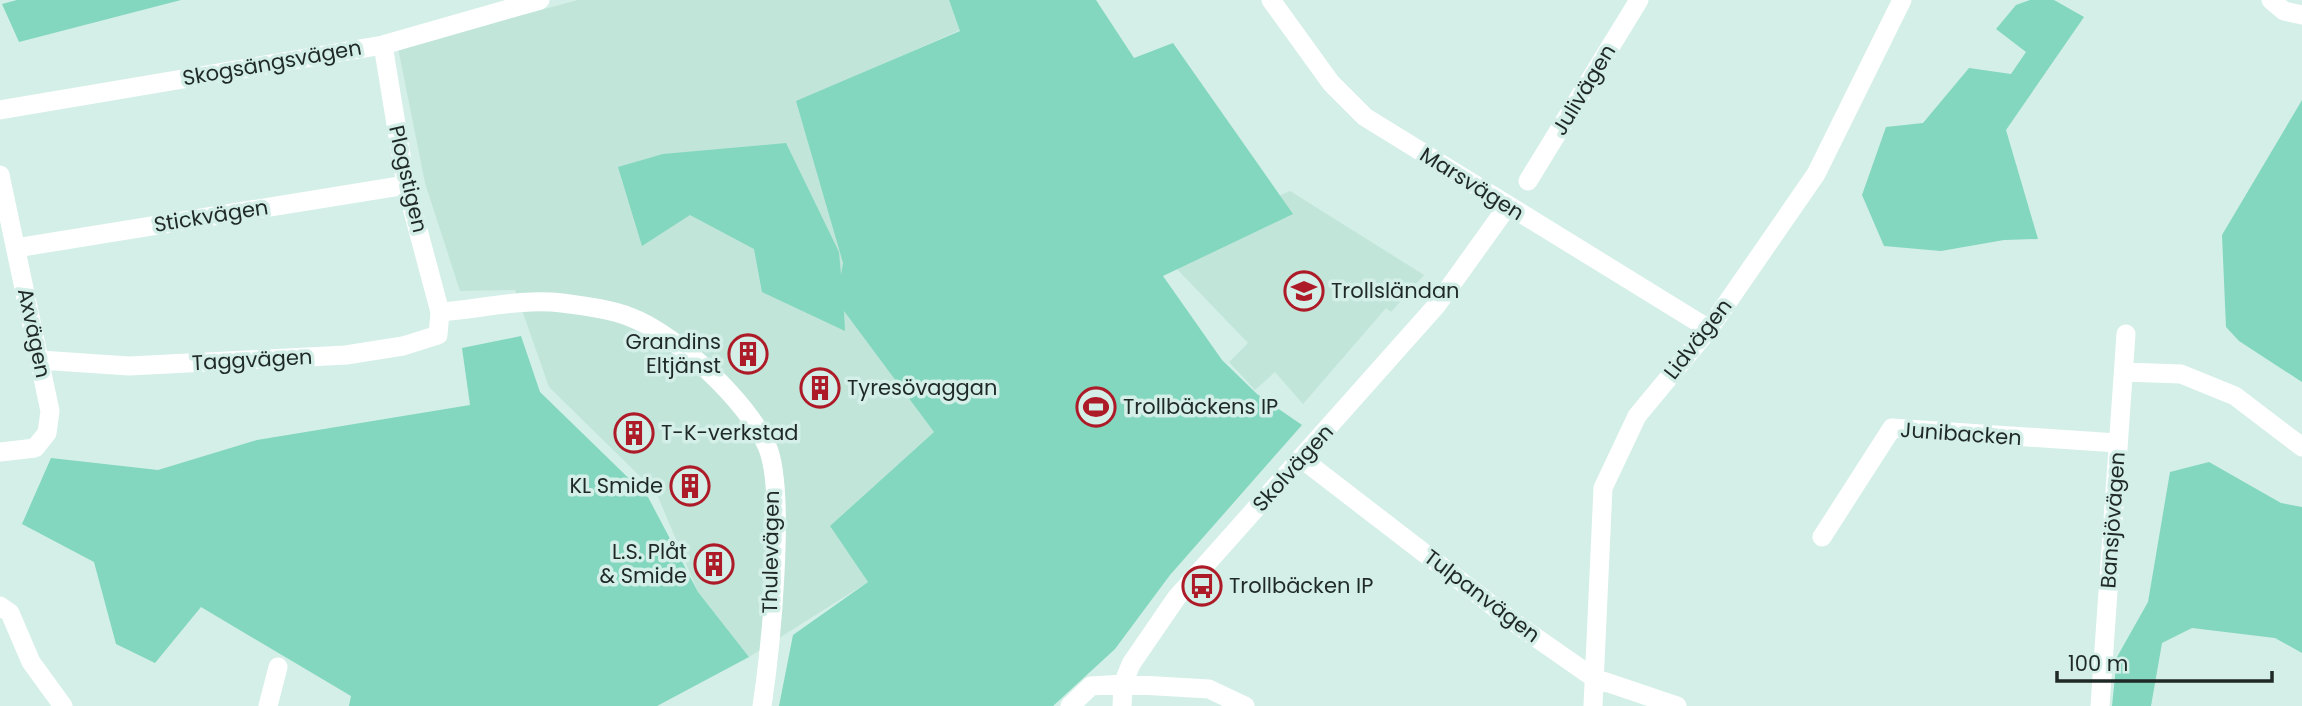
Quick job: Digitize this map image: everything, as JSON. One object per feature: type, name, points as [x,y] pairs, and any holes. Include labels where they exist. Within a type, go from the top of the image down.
[{"type":"street","name":"Skogsängsvägen","points":[[0,110],[383,45],[540,0]]},
{"type":"street","name":"Marsvägen","points":[[1271,0],[1331,83],[1365,117],[1507,207],[1709,329]]},
{"type":"street","name":"Julivägen","points":[[1528,181],[1639,0]]},
{"type":"street","name":"Lidvägen","points":[[1593,706],[1603,488],[1637,416],[1709,329],[1816,174],[1902,0]]},
{"type":"street","points":[[2271,0],[2284,11],[2302,15]]},
{"type":"street","name":"Plogstigen","points":[[383,45],[406,185],[440,312]]},
{"type":"street","name":"Stickvägen","points":[[16,248],[406,185]]},
{"type":"street","name":"Axvägen","points":[[0,452],[35,448],[47,433],[50,411],[1,187]]},
{"type":"street","name":"Skolvägen","points":[[1123,684],[1131,664],[1177,597],[1436,306],[1507,207]]},
{"type":"street","name":"Thulevägen","points":[[440,312],[559,303],[630,317],[676,345],[732,394],[769,448],[775,498],[768,657],[762,706]]},
{"type":"street","name":"Taggvägen","points":[[40,360],[129,366],[346,355],[403,346],[438,335],[442,324],[440,312]]},
{"type":"street","name":"Bansjövägen","points":[[2100,706],[2126,334]]},
{"type":"street","points":[[2124,372],[2181,374],[2235,396],[2302,447]]},
{"type":"street","name":"Junibacken","points":[[1822,537],[1892,428],[2117,443]]},
{"type":"street","name":"Tulpanvägen","points":[[1302,459],[1515,623],[1594,678],[1677,706]]},
{"type":"street","points":[[0,606],[10,613],[31,662],[62,706]]},
{"type":"street","points":[[268,706],[278,667]]},
{"type":"street","points":[[1122,706],[1123,684]]},
{"type":"street","points":[[1070,706],[1091,686],[1123,684],[1209,689],[1245,706]]},
{"type":"shaded area","points":[[578,0],[949,0],[960,30],[797,102],[843,263],[838,302],[934,432],[830,526],[868,582],[749,657],[698,592],[656,492],[549,387],[515,290],[460,291],[425,183],[398,48]]},
{"type":"shaded area","name":"Trollsländan","points":[[1290,191],[1424,275],[1391,312],[1386,308],[1303,404],[1275,372],[1255,390],[1229,362],[1248,343],[1175,267],[1219,222]]},
{"type":"green space","points":[[17,0],[181,0],[19,42],[2,4]]},
{"type":"green space","name":"Trollbäckens IP","points":[[949,0],[1096,0],[1134,58],[1173,43],[1293,214],[1163,276],[1222,360],[1257,394],[1302,425],[1170,575],[1115,649],[1053,706],[779,706],[793,635],[868,582],[830,526],[934,432],[844,311],[845,331],[762,292],[754,249],[690,215],[642,246],[618,167],[663,154],[786,143],[839,252],[841,275],[843,263],[796,101],[960,31]]},
{"type":"green space","points":[[2030,0],[2054,0],[2084,17],[2006,130],[2038,239],[2004,240],[1941,251],[1884,246],[1862,195],[1886,127],[1923,123],[1969,68],[2011,74],[2026,52],[1996,29],[2016,5]]},
{"type":"green space","points":[[2302,100],[2302,382],[2239,341],[2226,327],[2222,235]]},
{"type":"green space","points":[[521,336],[540,392],[648,497],[698,592],[749,657],[657,706],[349,706],[351,696],[201,607],[155,663],[116,644],[94,562],[22,524],[51,458],[158,470],[257,440],[470,405],[462,348]]},
{"type":"green space","points":[[2209,462],[2281,503],[2302,507],[2302,653],[2275,638],[2192,628],[2162,643],[2151,706],[2112,706],[2117,657],[2148,602],[2170,472]]},
{"type":"place","name":"Trollsländan","points":[[1304,291]]},
{"type":"place","name":"Grandins Eltjänst","points":[[748,354]]},
{"type":"place","name":"Tyresövaggan","points":[[820,388]]},
{"type":"place","name":"Trollbäckens IP","points":[[1096,407]]},
{"type":"place","name":"T-K-verkstad","points":[[634,433]]},
{"type":"place","name":"KL Smide","points":[[690,486]]},
{"type":"place","name":"L.S. Plåt & Smide","points":[[714,564]]},
{"type":"place","name":"Trollbäcken IP","points":[[1202,586]]}]
